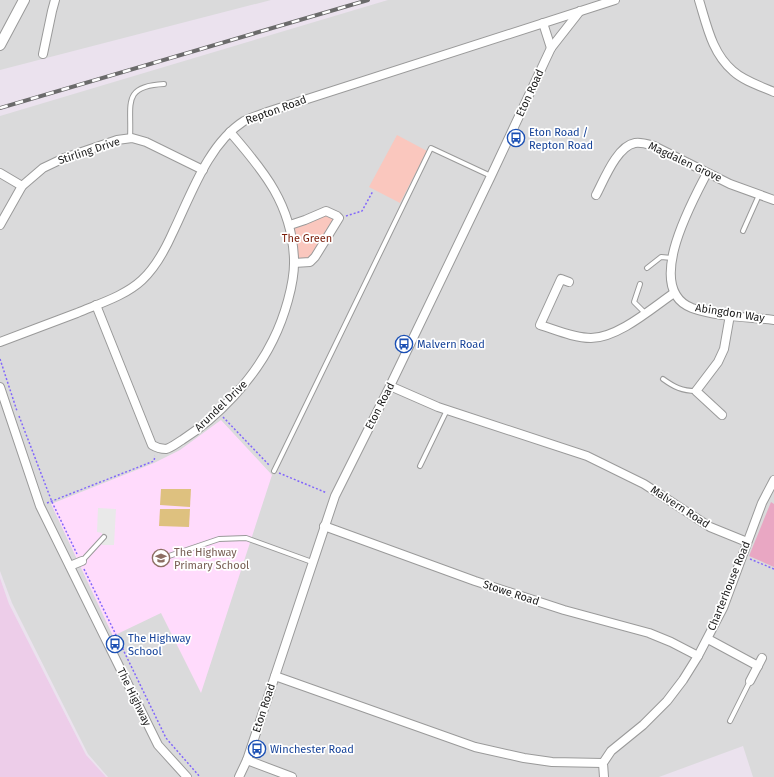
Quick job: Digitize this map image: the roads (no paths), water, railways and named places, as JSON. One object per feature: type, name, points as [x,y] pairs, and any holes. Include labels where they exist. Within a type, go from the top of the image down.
[{"type":"street","points":[[0,45],[24,0]]},
{"type":"street","points":[[43,54],[55,0]]},
{"type":"street","name":"Repton Road","points":[[0,342],[96,305],[126,291],[141,281],[155,266],[164,252],[203,170],[216,147],[230,132],[245,120],[615,0]]},
{"type":"street","points":[[699,0],[712,43],[721,59],[733,72],[754,84],[774,92]]},
{"type":"street","name":"Eton Road","points":[[239,777],[247,760],[335,496],[492,176],[551,48],[580,11]]},
{"type":"street","points":[[543,23],[551,48]]},
{"type":"street","name":"Arundel Drive","points":[[96,305],[152,445],[158,448],[168,449],[195,432],[218,412],[249,379],[273,340],[289,299],[294,263],[290,225],[275,188],[257,163],[230,132]]},
{"type":"street","name":"Stirling Drive","points":[[0,225],[22,186],[43,168],[64,158],[117,140],[130,138],[146,142],[203,170]]},
{"type":"street","name":"Magdalen Grove","points":[[596,194],[614,161],[623,150],[634,144],[644,143],[654,146],[730,184],[774,200]]},
{"type":"street","points":[[0,173],[22,186]]},
{"type":"street","points":[[570,282],[561,279],[540,325],[575,336],[592,338],[607,336],[623,328],[674,293],[671,278],[672,258],[678,235],[707,173]]},
{"type":"street","points":[[290,225],[326,210],[332,212],[339,218],[315,258],[310,262],[294,263]]},
{"type":"street","name":"Abingdon Way","points":[[674,293],[691,307],[730,315],[774,320]]},
{"type":"street","points":[[722,415],[696,392],[718,362],[724,349],[730,315]]},
{"type":"street","name":"Malvern Road","points":[[390,386],[447,410],[587,456],[644,484],[710,527],[747,542]]},
{"type":"street","name":"The Highway","points":[[0,387],[40,506],[158,745],[187,777]]},
{"type":"street","name":"Charterhouse Road","points":[[603,763],[610,751],[643,725],[667,701],[683,680],[698,656],[723,608],[762,503],[774,480]]},
{"type":"street","name":"Stowe Road","points":[[324,526],[483,584],[564,610],[649,633],[671,642],[698,656]]},
{"type":"street","points":[[70,566],[81,561]]},
{"type":"street","points":[[708,639],[758,666]]},
{"type":"street","points":[[750,681],[762,658]]},
{"type":"street","points":[[275,676],[475,747],[524,758],[552,762],[603,763],[604,777]]},
{"type":"street","points":[[247,760],[292,777]]},
{"type":"lane","points":[[130,138],[129,109],[134,95],[142,87],[164,84]]},
{"type":"lane","points":[[274,471],[432,148],[492,176]]},
{"type":"lane","points":[[743,232],[759,194]]},
{"type":"lane","points":[[646,268],[661,257],[672,258]]},
{"type":"lane","points":[[640,284],[634,302],[645,313]]},
{"type":"lane","points":[[662,379],[675,388],[696,392]]},
{"type":"lane","points":[[420,466],[447,410]]},
{"type":"lane","points":[[81,561],[104,537]]},
{"type":"lane","points":[[166,557],[219,539],[246,538],[312,562]]},
{"type":"lane","points":[[730,721],[750,681]]},
{"type":"railway","points":[[0,108],[368,0]]},
{"type":"place","name":"Eton Road / Repton Road","points":[[516,138]]},
{"type":"place","name":"Malvern Road","points":[[404,344]]},
{"type":"place","name":"The Highway Primary School","points":[[161,558]]},
{"type":"place","name":"The Highway School","points":[[115,644]]},
{"type":"place","name":"Winchester Road","points":[[257,749]]},
{"type":"park label","name":"The Green","points":[[307,238]]}]
